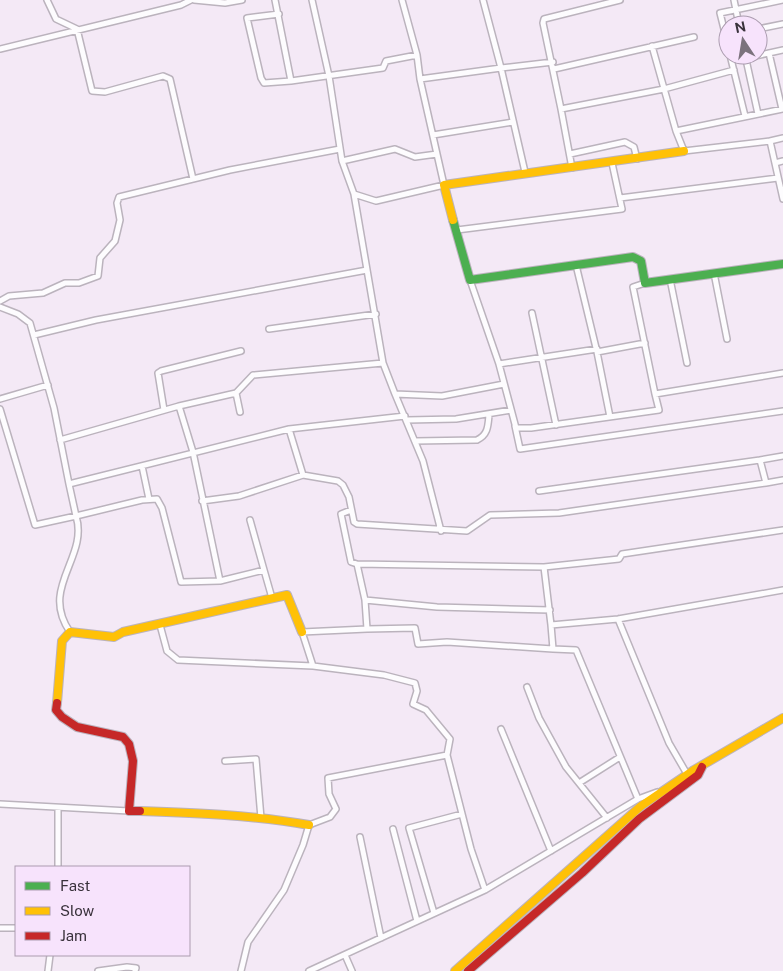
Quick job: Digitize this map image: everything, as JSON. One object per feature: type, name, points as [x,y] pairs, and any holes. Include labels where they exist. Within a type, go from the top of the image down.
[{"type":"street","points":[[47,0],[56,19],[77,29]]},
{"type":"street","points":[[0,49],[77,29],[181,6],[192,0],[224,3],[242,0]]},
{"type":"street","points":[[275,0],[291,81]]},
{"type":"street","points":[[312,0],[329,76],[342,161],[354,194],[383,363],[423,461],[441,531]]},
{"type":"street","points":[[403,0],[417,55],[420,79],[444,185],[470,280],[499,364],[520,449],[783,411]]},
{"type":"street","points":[[483,0],[525,172]]},
{"type":"street","points":[[572,168],[553,62],[543,23],[544,19],[620,0]]},
{"type":"street","points":[[734,0],[737,15]]},
{"type":"street","points":[[721,15],[720,12],[783,0]]},
{"type":"street","points":[[279,14],[247,18],[261,78],[264,82],[291,81],[383,68],[386,61],[417,55]]},
{"type":"street","points":[[768,27],[783,24]]},
{"type":"street","points":[[77,29],[92,90],[105,92],[163,76],[170,80],[193,179]]},
{"type":"street","points":[[554,69],[694,37]]},
{"type":"street","points":[[652,46],[676,131],[684,152]]},
{"type":"street","points":[[676,131],[783,109],[769,53],[783,50]]},
{"type":"street","points":[[420,79],[553,62]]},
{"type":"street","points":[[733,65],[745,116]]},
{"type":"street","points":[[747,65],[758,114]]},
{"type":"street","points":[[561,109],[664,89],[734,70]]},
{"type":"street","points":[[433,134],[513,122]]},
{"type":"street","points":[[354,194],[376,201],[444,185],[525,172],[612,163],[783,138]]},
{"type":"street","points":[[770,141],[783,199]]},
{"type":"street","points":[[570,154],[625,142],[632,144],[637,159]]},
{"type":"street","points":[[0,301],[9,296],[43,293],[65,283],[79,283],[98,276],[100,258],[115,241],[120,220],[117,203],[118,196],[340,149]]},
{"type":"street","points":[[342,161],[395,149],[416,157],[437,154]]},
{"type":"street","points":[[775,162],[783,161]]},
{"type":"street","points":[[457,230],[622,209],[612,163]]},
{"type":"street","points":[[620,198],[778,178]]},
{"type":"street","points":[[470,280],[633,256],[641,261],[645,283]]},
{"type":"street","points":[[514,425],[516,428],[531,428],[659,410],[633,287],[670,279],[783,264]]},
{"type":"street","points":[[576,265],[597,350],[610,417]]},
{"type":"street","points":[[34,335],[96,320],[367,270]]},
{"type":"street","points":[[714,273],[727,339]]},
{"type":"street","points":[[670,279],[687,363]]},
{"type":"street","points":[[0,307],[25,318],[34,335],[48,385],[60,440],[79,537],[58,597],[61,615],[70,632]]},
{"type":"street","points":[[532,313],[556,425]]},
{"type":"street","points":[[269,329],[376,314]]},
{"type":"street","points":[[499,364],[645,343]]},
{"type":"street","points":[[164,410],[158,373],[241,351]]},
{"type":"street","points":[[60,440],[164,410],[236,393],[253,375],[383,363]]},
{"type":"street","points":[[655,394],[783,373]]},
{"type":"street","points":[[395,394],[442,396],[504,384]]},
{"type":"street","points":[[0,399],[48,385]]},
{"type":"street","points":[[236,393],[240,412]]},
{"type":"street","points":[[179,406],[193,452],[220,581]]},
{"type":"street","points":[[0,409],[35,525],[156,499],[162,508],[181,582],[220,581],[264,570]]},
{"type":"street","points":[[69,484],[289,429],[406,418],[489,415],[511,410]]},
{"type":"street","points":[[415,441],[477,440],[482,437],[487,429],[489,415]]},
{"type":"street","points":[[289,429],[303,475]]},
{"type":"street","points":[[539,491],[783,456]]},
{"type":"street","points":[[760,460],[766,484]]},
{"type":"street","points":[[142,466],[149,499]]},
{"type":"street","points":[[202,501],[239,496],[303,475],[338,481],[343,485],[349,497],[354,522],[361,526],[467,531],[490,515],[559,513],[783,480]]},
{"type":"street","points":[[351,510],[341,514],[351,562],[357,564],[544,567],[618,559],[622,554],[783,530]]},
{"type":"street","points":[[250,520],[272,598]]},
{"type":"street","points":[[357,564],[365,600],[367,628]]},
{"type":"street","points":[[544,567],[553,649]]},
{"type":"street","points":[[551,625],[618,619],[783,590]]},
{"type":"street","points":[[70,632],[114,637],[123,632],[287,595],[313,666]]},
{"type":"street","points":[[365,600],[437,607],[550,610]]},
{"type":"street","points":[[618,619],[669,743],[687,774]]},
{"type":"street","points":[[160,625],[167,651],[178,660],[313,666],[384,676],[415,683],[417,691],[413,704],[426,710],[450,740],[447,755],[462,814],[485,890]]},
{"type":"street","points":[[302,632],[367,628],[415,628],[418,644],[447,642],[576,650],[638,799]]},
{"type":"street","points":[[70,632],[62,641],[56,710],[61,719],[69,725],[117,736],[129,742],[132,750],[129,811]]},
{"type":"street","points":[[527,687],[548,734],[566,767],[607,818]]},
{"type":"street","points":[[455,971],[641,806],[687,774],[702,767],[783,718]]},
{"type":"street","points":[[500,729],[551,851]]},
{"type":"street","points":[[0,804],[201,813],[261,818],[309,825],[330,817],[336,809],[329,794],[328,778],[447,755]]},
{"type":"street","points":[[579,783],[620,757]]},
{"type":"street","points":[[226,761],[256,759],[261,818]]},
{"type":"street","points":[[468,971],[573,880],[645,814],[698,774],[702,767]]},
{"type":"street","points":[[309,971],[485,890],[638,799],[667,788]]},
{"type":"street","points":[[58,808],[58,866]]},
{"type":"street","points":[[434,913],[409,828],[462,814]]},
{"type":"street","points":[[241,971],[248,942],[284,890],[303,845],[309,825]]},
{"type":"street","points":[[393,829],[417,921]]},
{"type":"street","points":[[360,837],[381,938]]},
{"type":"street","points":[[567,873],[573,880]]},
{"type":"street","points":[[0,928],[15,928]]},
{"type":"street","points":[[345,955],[352,971]]},
{"type":"street","points":[[48,971],[50,956]]},
{"type":"street","points":[[98,971],[127,967],[136,968],[135,971]]},
{"type":"traffic: fast","points":[[453,220],[470,280],[633,257],[641,261],[645,283],[783,264]]},
{"type":"traffic: slow","points":[[453,220],[444,185],[684,151]]},
{"type":"traffic: slow","points":[[57,703],[62,641],[70,632],[114,637],[123,632],[287,595],[302,632]]},
{"type":"traffic: slow","points":[[455,971],[641,806],[694,770],[783,718]]},
{"type":"traffic: slow","points":[[140,811],[246,817],[309,825]]},
{"type":"traffic: jam","points":[[57,703],[56,710],[62,717],[77,727],[123,737],[129,744],[133,761],[129,811],[140,811]]},
{"type":"traffic: jam","points":[[468,971],[582,873],[639,819],[698,775],[702,767]]}]
